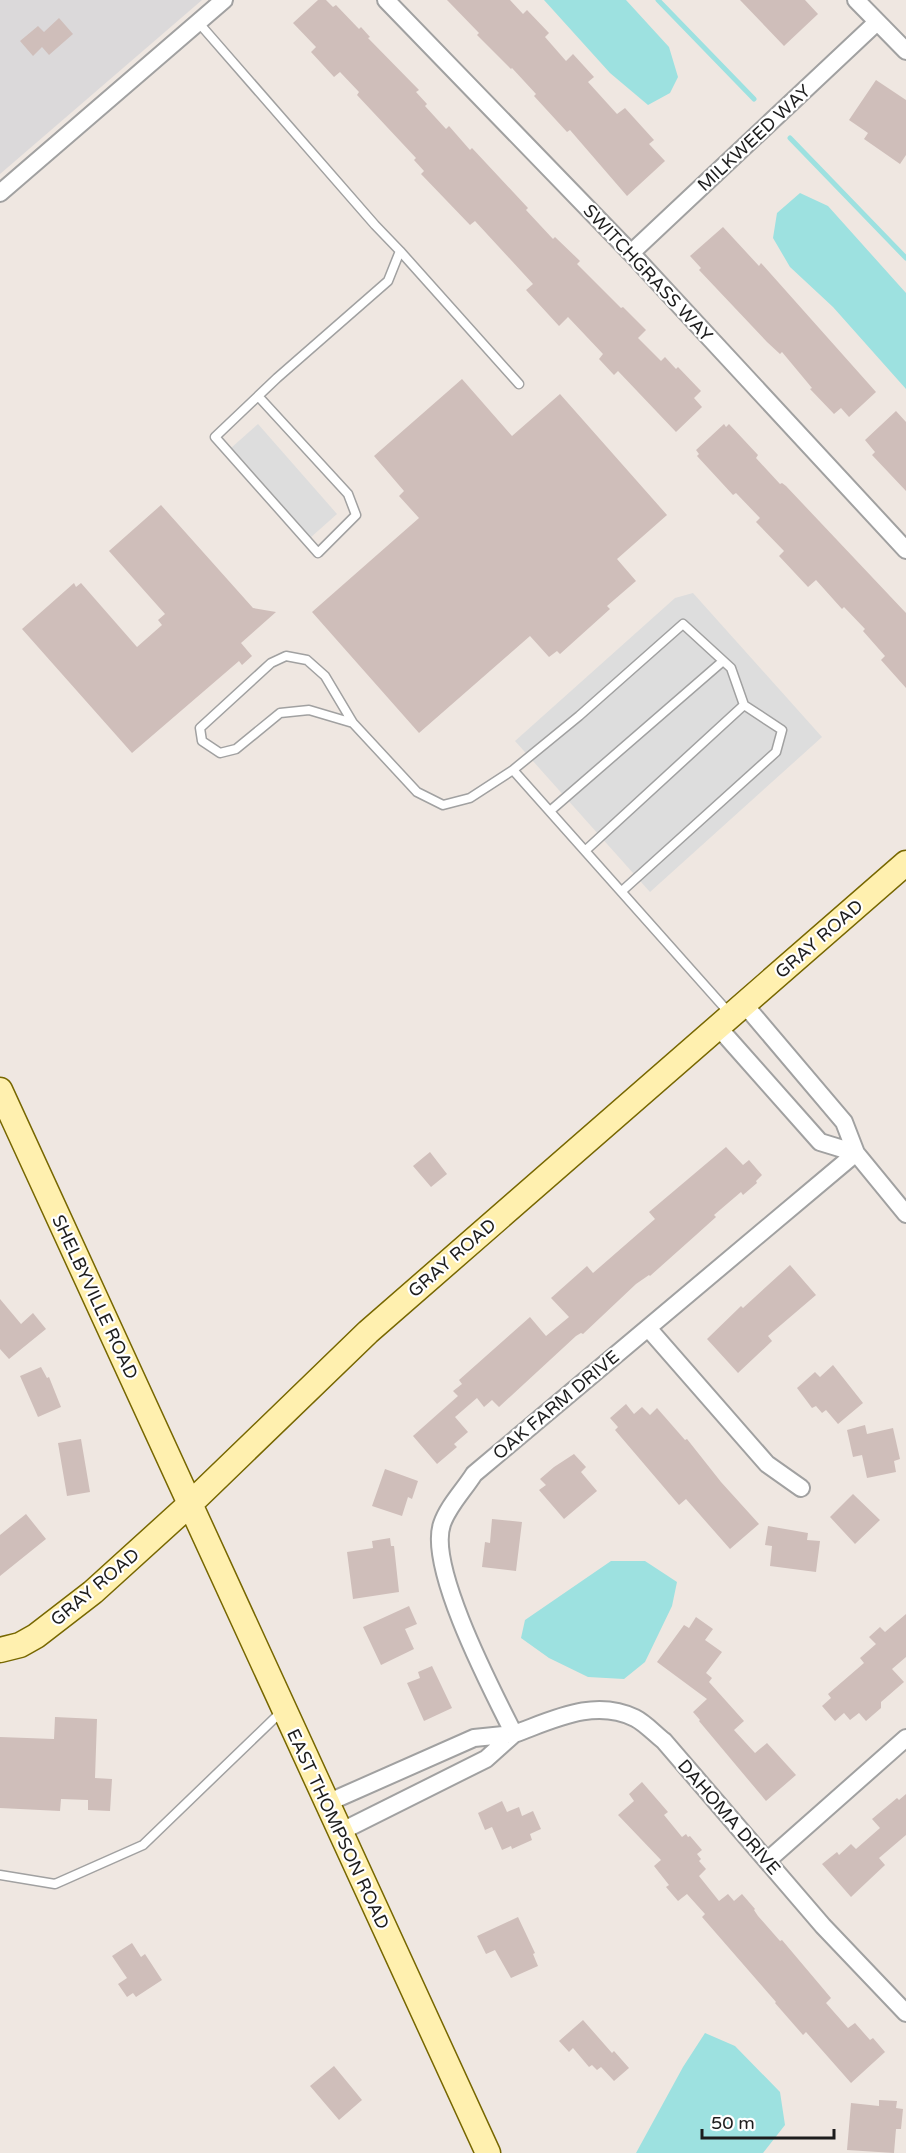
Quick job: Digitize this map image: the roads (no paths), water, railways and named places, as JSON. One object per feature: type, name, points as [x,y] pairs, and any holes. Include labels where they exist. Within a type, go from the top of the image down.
[{"type":"main road","name":"GRAY ROAD","points":[[0,1650],[20,1645],[44,1630],[93,1592],[190,1504],[368,1332],[906,863]]},
{"type":"main road","name":"SHELBYVILLE ROAD","points":[[0,1090],[190,1504]]},
{"type":"main road","name":"EAST THOMPSON ROAD","points":[[190,1504],[488,2153]]},
{"type":"street","points":[[0,193],[224,0]]},
{"type":"street","name":"SWITCHGRASS WAY","points":[[386,0],[631,253],[906,550]]},
{"type":"street","points":[[856,0],[906,51]]},
{"type":"street","name":"MILKWEED WAY","points":[[631,253],[878,22]]},
{"type":"street","points":[[731,1016],[820,1142],[856,1153]]},
{"type":"street","points":[[731,1016],[844,1122],[856,1153],[906,1214]]},
{"type":"street","name":"OAK FARM DRIVE","points":[[514,1734],[471,1648],[447,1581],[441,1550],[441,1526],[446,1515],[474,1474],[856,1153]]},
{"type":"street","points":[[648,1328],[767,1464],[801,1488]]},
{"type":"street","name":"DAHOMA DRIVE","points":[[327,1803],[474,1738],[514,1734],[573,1713],[602,1709],[617,1711],[637,1719],[664,1741],[823,1926],[906,2013]]},
{"type":"street","name":"DAHOMA DRIVE","points":[[340,1832],[486,1759],[514,1734]]},
{"type":"street","points":[[767,1861],[906,1738]]},
{"type":"lane","points":[[198,22],[375,225],[519,384]]},
{"type":"lane","points":[[258,396],[348,494],[356,515],[318,553],[215,437],[258,396],[388,281],[400,250]]},
{"type":"lane","points":[[353,723],[309,710],[280,713],[236,748],[220,753],[202,741],[200,728],[271,663],[286,656],[307,660],[325,676],[353,723],[417,792],[443,805],[470,798],[513,770],[579,716],[683,624],[731,668],[744,705],[782,730],[776,752],[622,891]]},
{"type":"lane","points":[[550,811],[723,661]]},
{"type":"lane","points":[[586,850],[744,705]]},
{"type":"lane","points":[[513,770],[731,1016]]},
{"type":"lane","points":[[0,1875],[54,1884],[143,1845],[284,1709]]},
{"type":"water","points":[[544,0],[626,0],[669,47],[678,77],[670,93],[648,105],[610,73]]},
{"type":"water","points":[[800,193],[828,206],[906,293],[906,389],[833,307],[790,267],[773,238],[777,213]]},
{"type":"water","points":[[611,1561],[645,1561],[677,1582],[672,1606],[645,1662],[624,1679],[588,1677],[549,1658],[521,1638],[525,1620]]},
{"type":"water","points":[[705,2033],[735,2046],[780,2092],[785,2125],[763,2153],[636,2153],[683,2067]]},
{"type":"waterway","points":[[658,0],[754,99]]},
{"type":"waterway","points":[[790,138],[906,258]]}]
